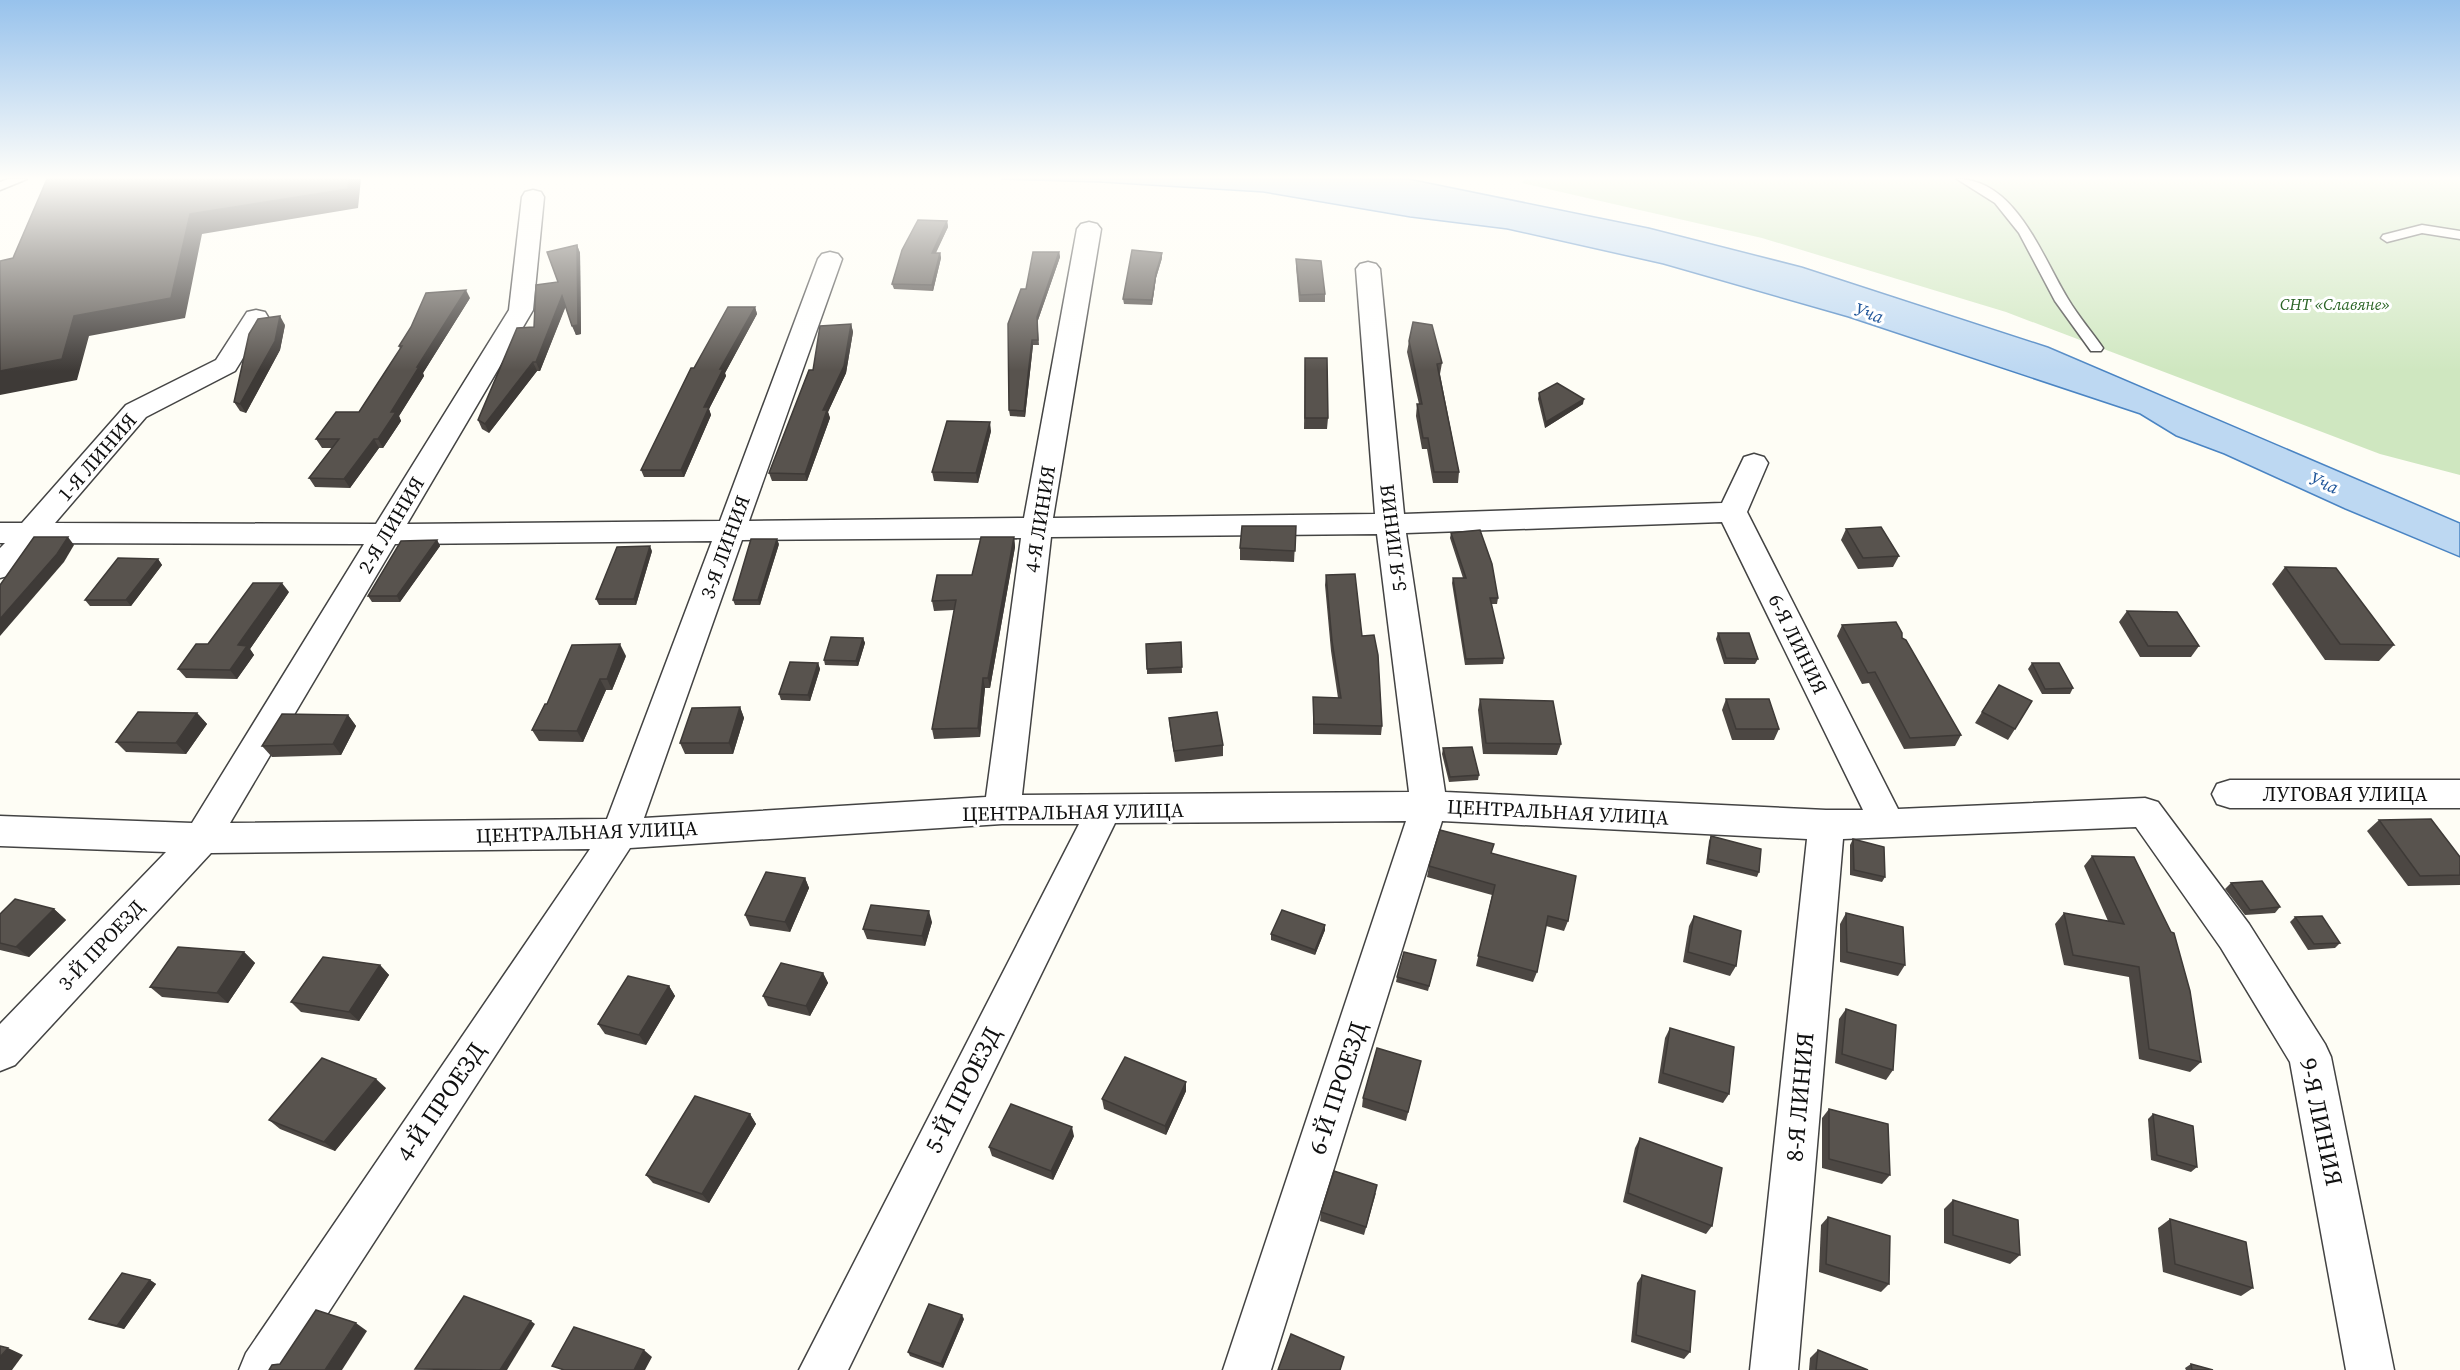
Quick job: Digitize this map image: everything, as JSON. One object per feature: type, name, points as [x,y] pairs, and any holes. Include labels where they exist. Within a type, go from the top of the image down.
[{"type":"street","name":"2-Я ЛИНИЯ","points":[[202,838],[521,310],[528,243]]},
{"type":"street","name":"4-Я ЛИНИЯ","points":[[1002,810],[1037,527],[1087,243]]},
{"type":"street","name":"3-Я ЛИНИЯ","points":[[620,834],[830,259]]},
{"type":"street","name":"5-Я ЛИНИЯ","points":[[1368,269],[1390,524],[1429,806]]},
{"type":"street","name":"1-Я ЛИНИЯ","points":[[0,568],[136,411],[226,365],[256,316]]},
{"type":"street","points":[[0,533],[386,534],[1390,524],[1732,512],[1754,463]]},
{"type":"street","name":"6-Я ЛИНИЯ","points":[[1732,512],[1888,824]]},
{"type":"street","name":"ЛУГОВАЯ УЛИЦА","points":[[2230,794],[2460,794]]},
{"type":"street","name":"ЦЕНТРАЛЬНАЯ УЛИЦА","points":[[0,831],[202,838],[620,834],[1002,810],[1104,811],[1429,806],[1826,825],[2145,812]]},
{"type":"street","name":"6-Й ПРОЕЗД","points":[[1247,1370],[1429,806]]},
{"type":"street","name":"5-Й ПРОЕЗД","points":[[823,1370],[1104,811]]},
{"type":"street","name":"9-Я ЛИНИЯ","points":[[2145,812],[2235,936],[2310,1057],[2370,1370]]},
{"type":"street","name":"8-Я ЛИНИЯ","points":[[1774,1370],[1826,825]]},
{"type":"street","name":"4-Й ПРОЕЗД","points":[[263,1370],[620,834]]},
{"type":"street","name":"3-Й ПРОЕЗД","points":[[0,1052],[202,838]]},
{"type":"lane","points":[[2031,243],[2062,301],[2096,348]]},
{"type":"green space","name":"СНТ «Славяне»","points":[[1778,243],[2460,243],[2460,475],[2380,454],[2006,312]]},
{"type":"water","name":"Уча","points":[[1569,243],[1708,243],[1802,267],[2048,347],[2460,523],[2460,557],[2345,509],[2224,454],[2176,436],[2140,414],[1848,317],[1663,264]]},
{"type":"building","points":[[19,243],[183,243],[171,298],[74,316],[62,359],[0,371],[0,261],[13,258]]},
{"type":"building","points":[[906,243],[937,243],[932,253],[940,253],[932,285],[892,284]]},
{"type":"building","points":[[577,245],[578,325],[572,326],[562,296],[536,362],[533,362],[485,424],[478,420],[517,328],[534,327],[536,285],[558,282],[547,252]]},
{"type":"building","points":[[1132,250],[1162,253],[1152,300],[1123,299]]},
{"type":"building","points":[[1033,252],[1059,252],[1037,317],[1038,340],[1032,340],[1024,411],[1009,410],[1008,324],[1021,289],[1026,289]]},
{"type":"building","points":[[1296,259],[1321,261],[1325,294],[1300,295]]},
{"type":"building","points":[[466,290],[417,367],[419,367],[391,412],[396,412],[378,439],[374,439],[344,479],[309,478],[339,439],[316,439],[336,412],[359,412],[402,346],[399,346],[411,327],[426,293]]},
{"type":"building","points":[[728,307],[755,307],[720,369],[723,369],[704,407],[709,407],[681,470],[641,470],[691,368],[694,368]]},
{"type":"building","points":[[280,316],[275,341],[240,404],[234,402],[249,334],[258,319]]},
{"type":"building","points":[[1413,322],[1432,325],[1442,363],[1437,364],[1459,472],[1434,472],[1428,438],[1423,438],[1417,404],[1422,404],[1409,341]]},
{"type":"building","points":[[851,324],[844,366],[823,410],[827,410],[805,474],[769,473],[809,370],[813,370],[820,326]]},
{"type":"building","points":[[1305,358],[1327,358],[1328,418],[1305,418]]},
{"type":"building","points":[[1557,383],[1584,399],[1546,422],[1539,393]]},
{"type":"building","points":[[947,421],[990,422],[976,473],[932,472]]},
{"type":"building","points":[[1242,526],[1296,526],[1295,551],[1240,548]]},
{"type":"building","points":[[1881,527],[1899,556],[1863,558],[1846,529]]},
{"type":"building","points":[[1480,530],[1492,564],[1498,598],[1490,598],[1504,658],[1466,659],[1453,578],[1466,578],[1451,533]]},
{"type":"building","points":[[34,537],[68,537],[57,554],[0,619],[0,585]]},
{"type":"building","points":[[981,537],[1014,537],[988,678],[983,678],[978,728],[932,729],[956,600],[932,601],[937,575],[972,575]]},
{"type":"building","points":[[751,539],[777,539],[758,600],[733,600]]},
{"type":"building","points":[[437,540],[397,596],[368,596],[401,541]]},
{"type":"building","points":[[650,546],[634,599],[596,599],[617,547]]},
{"type":"building","points":[[118,558],[158,559],[126,600],[85,600]]},
{"type":"building","points":[[2285,567],[2336,568],[2394,645],[2340,644]]},
{"type":"building","points":[[1355,574],[1362,636],[1374,635],[1378,655],[1382,726],[1314,724],[1313,697],[1341,698],[1332,641],[1326,575]]},
{"type":"building","points":[[253,583],[282,583],[238,645],[247,646],[230,670],[178,669],[196,644],[208,644]]},
{"type":"building","points":[[2127,611],[2177,612],[2199,646],[2148,646]]},
{"type":"building","points":[[1896,622],[1902,638],[1906,640],[1961,735],[1910,738],[1875,672],[1868,673],[1842,625]]},
{"type":"building","points":[[1718,633],[1749,633],[1758,659],[1726,658]]},
{"type":"building","points":[[831,637],[863,638],[856,661],[824,660]]},
{"type":"building","points":[[1181,642],[1182,667],[1147,669],[1146,644]]},
{"type":"building","points":[[620,644],[607,679],[600,679],[577,731],[532,730],[547,704],[572,645]]},
{"type":"building","points":[[790,662],[818,663],[808,695],[779,694]]},
{"type":"building","points":[[2032,663],[2059,663],[2073,688],[2045,689]]},
{"type":"building","points":[[1999,685],[2032,701],[2015,729],[1982,712]]},
{"type":"building","points":[[1480,699],[1553,701],[1561,744],[1486,743]]},
{"type":"building","points":[[1726,699],[1769,699],[1779,729],[1736,729]]},
{"type":"building","points":[[740,707],[729,743],[680,743],[692,708]]},
{"type":"building","points":[[138,712],[197,713],[176,743],[116,742]]},
{"type":"building","points":[[1217,712],[1223,745],[1174,751],[1169,718]]},
{"type":"building","points":[[282,714],[348,715],[333,744],[262,746]]},
{"type":"building","points":[[1472,747],[1479,775],[1450,777],[1443,748]]},
{"type":"building","points":[[2431,819],[2460,857],[2460,875],[2420,876],[2379,820]]},
{"type":"building","points":[[1440,830],[1494,844],[1491,853],[1576,876],[1568,921],[1548,916],[1537,972],[1478,956],[1495,885],[1429,866]]},
{"type":"building","points":[[1711,836],[1761,849],[1759,872],[1708,859]]},
{"type":"building","points":[[1853,839],[1884,847],[1885,877],[1854,870]]},
{"type":"building","points":[[2092,856],[2134,857],[2171,932],[2174,933],[2190,991],[2201,1062],[2149,1049],[2139,967],[2073,955],[2064,913],[2124,924]]},
{"type":"building","points":[[766,872],[805,878],[785,922],[745,915]]},
{"type":"building","points":[[2262,881],[2280,907],[2250,910],[2231,883]]},
{"type":"building","points":[[15,899],[54,909],[16,947],[0,943],[0,914]]},
{"type":"building","points":[[871,905],[929,911],[922,936],[863,929]]},
{"type":"building","points":[[1282,910],[1325,925],[1315,950],[1271,934]]},
{"type":"building","points":[[1846,913],[1903,927],[1905,965],[1847,952]]},
{"type":"building","points":[[1694,916],[1741,931],[1736,966],[1688,952]]},
{"type":"building","points":[[2322,916],[2340,943],[2314,944],[2295,917]]},
{"type":"building","points":[[178,947],[244,952],[217,993],[150,987]]},
{"type":"building","points":[[1404,952],[1436,960],[1429,986],[1397,977]]},
{"type":"building","points":[[323,957],[380,965],[349,1012],[291,1002]]},
{"type":"building","points":[[781,963],[823,973],[806,1006],[763,996]]},
{"type":"building","points":[[628,976],[669,986],[639,1035],[598,1024]]},
{"type":"building","points":[[1846,1009],[1896,1025],[1893,1070],[1842,1054]]},
{"type":"building","points":[[1670,1028],[1734,1047],[1729,1094],[1663,1073]]},
{"type":"building","points":[[1377,1048],[1421,1061],[1408,1112],[1363,1098]]},
{"type":"building","points":[[1125,1057],[1186,1082],[1165,1126],[1102,1099]]},
{"type":"building","points":[[322,1058],[376,1079],[324,1142],[269,1120]]},
{"type":"building","points":[[695,1096],[750,1114],[702,1194],[646,1175]]},
{"type":"building","points":[[1011,1104],[1072,1127],[1051,1171],[989,1147]]},
{"type":"building","points":[[1829,1109],[1888,1124],[1890,1175],[1829,1159]]},
{"type":"building","points":[[2153,1114],[2193,1126],[2197,1167],[2157,1155]]},
{"type":"building","points":[[1640,1138],[1722,1168],[1712,1226],[1628,1193]]},
{"type":"building","points":[[1334,1171],[1377,1185],[1366,1227],[1321,1212]]},
{"type":"building","points":[[1953,1200],[2018,1220],[2020,1255],[1953,1235]]},
{"type":"building","points":[[1828,1217],[1890,1236],[1889,1284],[1826,1264]]},
{"type":"building","points":[[2170,1219],[2246,1242],[2253,1288],[2175,1264]]},
{"type":"building","points":[[122,1273],[150,1280],[117,1326],[89,1319]]},
{"type":"building","points":[[1642,1275],[1695,1291],[1690,1352],[1636,1335]]},
{"type":"building","points":[[464,1296],[531,1321],[500,1370],[415,1369]]},
{"type":"building","points":[[929,1304],[962,1315],[941,1364],[908,1352]]},
{"type":"building","points":[[316,1310],[356,1323],[325,1370],[269,1370],[272,1365],[280,1364]]},
{"type":"building","points":[[574,1327],[644,1350],[634,1370],[564,1370],[552,1366]]},
{"type":"building","points":[[1291,1334],[1344,1357],[1340,1370],[1278,1370]]},
{"type":"building","points":[[0,1346],[8,1348],[0,1357]]},
{"type":"building","points":[[1818,1350],[1868,1370],[1816,1370]]},
{"type":"building","points":[[2191,1364],[2213,1370],[2192,1370]]}]
